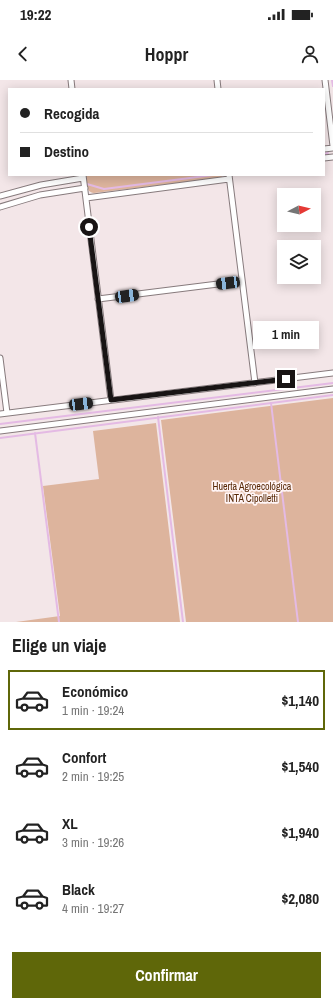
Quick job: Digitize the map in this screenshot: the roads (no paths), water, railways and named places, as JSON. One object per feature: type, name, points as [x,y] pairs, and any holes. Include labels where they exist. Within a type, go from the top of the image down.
[{"type":"street","points":[[325,80],[333,147]]},
{"type":"street","points":[[0,196],[83,176],[111,400]]},
{"type":"street","points":[[86,198],[229,177],[255,382]]},
{"type":"street","points":[[0,207],[40,195],[85,188]]},
{"type":"street","points":[[98,299],[242,281]]},
{"type":"street","points":[[0,358],[7,413]]},
{"type":"street","points":[[0,414],[333,373]]},
{"type":"street","points":[[0,431],[333,389]]},
{"type":"waterway","points":[[332,80],[333,86]]},
{"type":"waterway","points":[[87,184],[104,189],[205,176]]},
{"type":"waterway","points":[[0,424],[333,383]]},
{"type":"waterway","points":[[0,438],[333,395]]},
{"type":"waterway","points":[[271,403],[298,622]]},
{"type":"waterway","points":[[158,417],[183,622]]},
{"type":"waterway","points":[[35,433],[59,622]]},
{"type":"park label","name":"Huerta Agroecológica INTA Cipolletti","points":[[252,492]]}]
